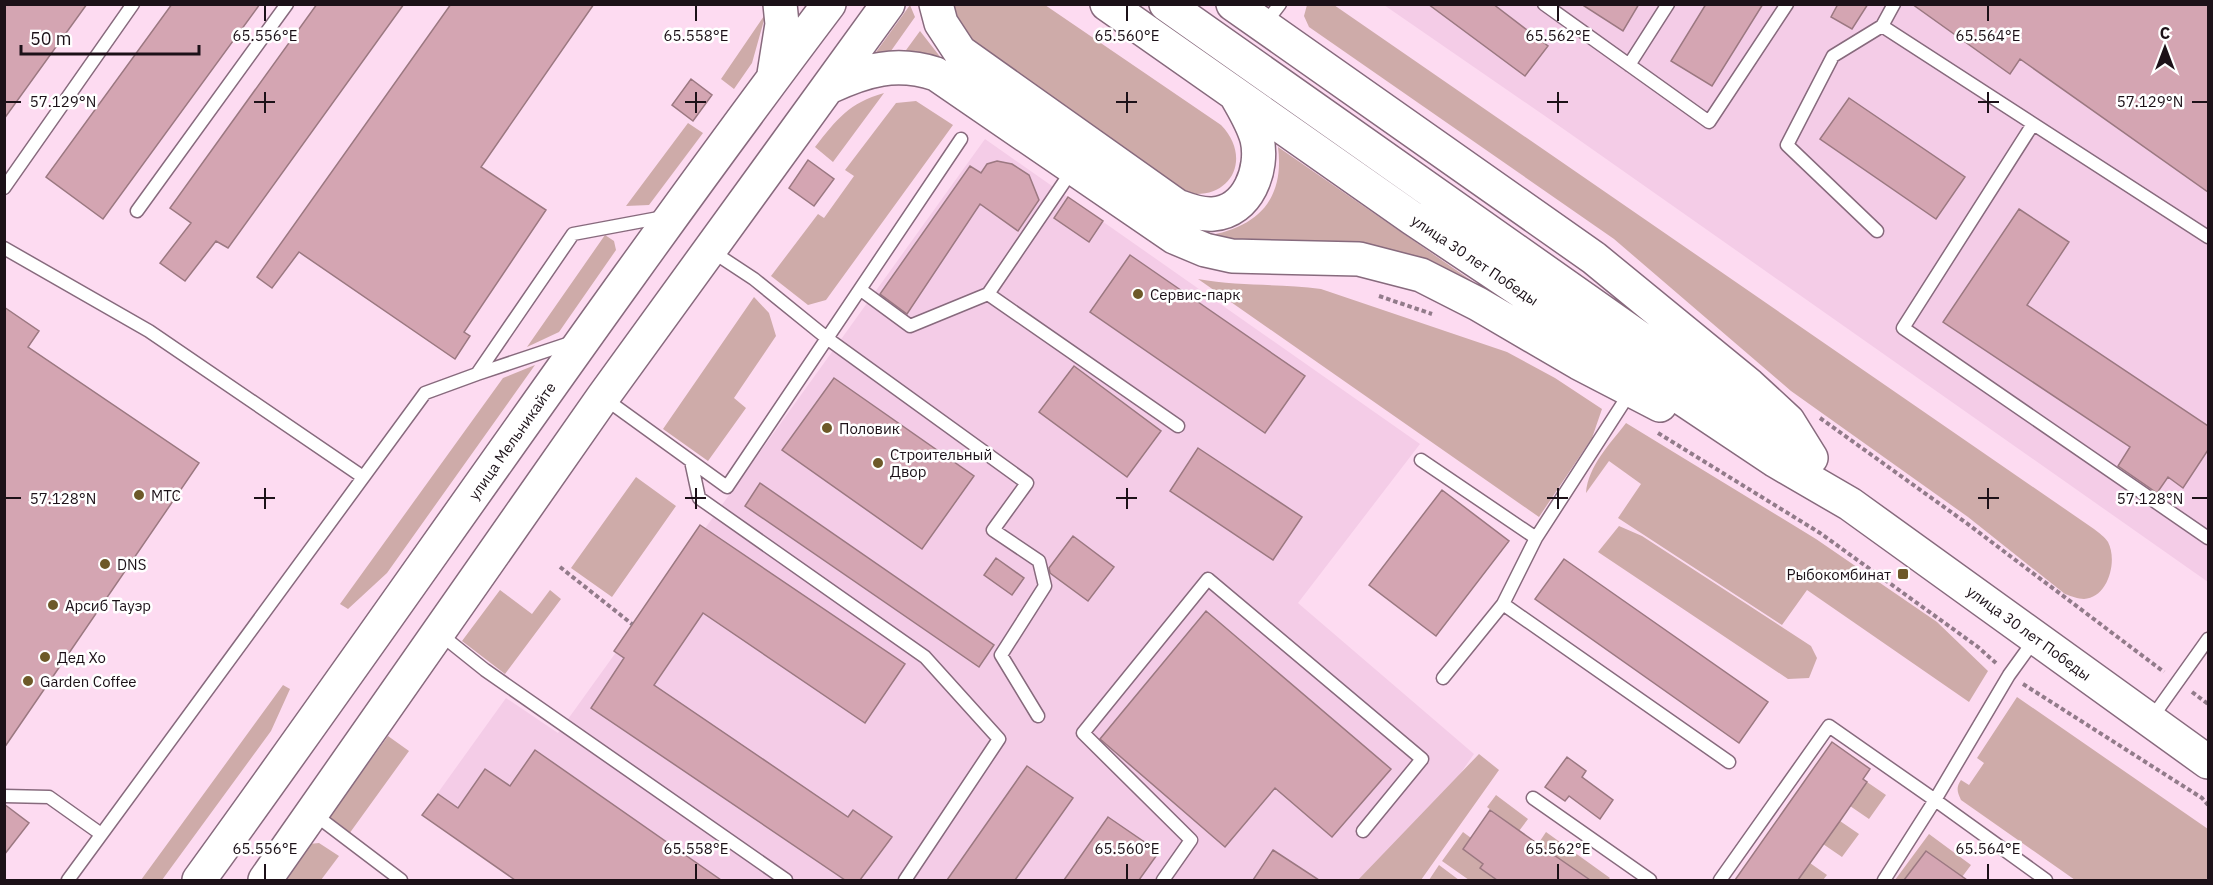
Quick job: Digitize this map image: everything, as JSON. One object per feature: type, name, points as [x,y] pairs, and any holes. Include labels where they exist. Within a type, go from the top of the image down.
[{"type":"street","points":[[773,79],[782,24],[780,4]]},
{"type":"street","name":"улица Мельникайте","points":[[199,880],[361,657],[584,338],[829,4]]},
{"type":"street","points":[[265,880],[440,634],[603,397],[888,4]]},
{"type":"street","points":[[936,4],[941,23],[960,51],[1177,206],[1193,212],[1213,214],[1227,210],[1245,195],[1256,175],[1257,140],[1236,96]]},
{"type":"street","name":"улица 30 лет Победы","points":[[1107,4],[1422,225],[1776,461],[1850,504],[2208,762]]},
{"type":"street","name":"улица 30 лет Победы","points":[[1166,4],[1811,458],[1850,504]]},
{"type":"street","points":[[1233,4],[1271,15],[1594,258],[1749,385],[1788,421],[1811,458]]},
{"type":"street","points":[[830,87],[874,69],[892,66],[916,67],[936,74],[1174,237],[1205,250],[1232,256],[1359,259],[1421,275],[1478,303],[1626,400],[1776,461]]},
{"type":"lane","points":[[4,188],[133,4]]},
{"type":"lane","points":[[137,211],[286,4]]},
{"type":"lane","points":[[1544,4],[1709,122],[1787,4]]},
{"type":"lane","points":[[1629,65],[1668,4]]},
{"type":"lane","points":[[1877,231],[1787,145],[1833,56],[1882,26],[1894,4]]},
{"type":"lane","points":[[1882,26],[2208,237]]},
{"type":"lane","points":[[2033,124],[1903,328],[2208,538]]},
{"type":"lane","points":[[603,397],[727,487],[961,140]]},
{"type":"lane","points":[[861,290],[910,326],[988,294],[1073,168]]},
{"type":"lane","points":[[477,374],[573,234],[674,215]]},
{"type":"lane","points":[[4,248],[149,331],[363,477]]},
{"type":"lane","points":[[709,249],[754,279],[828,339],[1027,483],[993,530],[1039,561],[1045,586],[1001,655],[1038,716]]},
{"type":"lane","points":[[988,294],[1178,426]]},
{"type":"lane","points":[[68,880],[425,393],[584,338]]},
{"type":"lane","points":[[1443,678],[1503,604],[1536,538],[1626,400]]},
{"type":"lane","points":[[1421,460],[1536,538]]},
{"type":"lane","points":[[691,461],[699,498],[925,657],[999,739],[905,880]]},
{"type":"lane","points":[[1163,880],[1191,840],[1083,733],[1208,579],[1422,759],[1363,831]]},
{"type":"lane","points":[[1503,604],[1729,762]]},
{"type":"lane","points":[[440,634],[485,670],[786,880]]},
{"type":"lane","points":[[1884,880],[1935,800],[2009,675],[2036,638]]},
{"type":"lane","points":[[2150,720],[2208,639]]},
{"type":"lane","points":[[1720,880],[1829,726],[2046,880]]},
{"type":"lane","points":[[4,796],[50,797],[101,834]]},
{"type":"lane","points":[[1533,798],[1650,880]]},
{"type":"lane","points":[[314,814],[401,880]]},
{"type":"path","points":[[1377,295],[1443,318]]},
{"type":"path","points":[[1626,400],[1820,533],[1978,647],[2009,675],[2202,798],[2208,805]]},
{"type":"path","points":[[560,567],[632,624]]},
{"type":"shaded area","points":[[910,5],[915,17],[886,58],[871,59]]},
{"type":"shaded area","points":[[951,5],[1045,5],[1221,125],[1231,138],[1235,151],[1236,163],[1232,174],[1225,184],[1215,190],[1202,194],[1186,193],[966,39]]},
{"type":"shaded area","points":[[1307,5],[1334,5],[2094,529],[2107,540],[2111,550],[2111,568],[2105,586],[2092,597],[2084,599],[2065,594],[1968,517],[1791,391],[1614,239],[1309,27],[1304,16]]},
{"type":"shaded area","points":[[1384,5],[2208,5],[2208,582],[1545,116]]},
{"type":"shaded area","points":[[766,13],[752,63],[734,89],[721,79]]},
{"type":"shaded area","points":[[920,31],[945,63],[901,57]]},
{"type":"shaded area","points":[[884,93],[833,162],[815,147],[845,113],[862,102]]},
{"type":"shaded area","points":[[916,101],[953,125],[826,300],[808,305],[771,276],[818,214],[824,218],[854,176],[845,170],[896,103]]},
{"type":"shaded area","points":[[688,123],[703,133],[649,205],[626,206]]},
{"type":"shaded area","points":[[985,139],[1420,444],[1298,603],[1474,754],[1386,880],[515,880],[422,815],[506,698],[558,733]]},
{"type":"shaded area","points":[[1278,147],[1485,290],[1205,236],[1239,226],[1252,219],[1263,209],[1277,183]]},
{"type":"shaded area","points":[[605,235],[614,241],[616,250],[559,332],[527,347]]},
{"type":"shaded area","points":[[1198,279],[1321,289],[1507,352],[1555,378],[1602,409],[1592,438],[1539,517]]},
{"type":"shaded area","points":[[754,297],[769,313],[776,336],[734,398],[746,408],[708,461],[663,429]]},
{"type":"shaded area","points":[[535,365],[387,573],[348,609],[340,604],[503,378]]},
{"type":"shaded area","points":[[1626,423],[1816,539],[1937,622],[1988,671],[1969,702],[1807,590],[1782,625],[1618,518],[1641,484],[1609,461],[1586,493],[1595,465]]},
{"type":"shaded area","points":[[636,477],[676,506],[612,597],[571,568]]},
{"type":"shaded area","points":[[1619,526],[1642,536],[1811,646],[1817,658],[1809,678],[1788,679],[1598,552]]},
{"type":"shaded area","points":[[500,590],[532,614],[550,590],[561,599],[505,674],[462,641]]},
{"type":"shaded area","points":[[283,685],[290,689],[271,731],[162,880],[141,880]]},
{"type":"shaded area","points":[[2017,697],[2208,829],[2208,877],[2206,880],[2075,880],[1961,800],[1958,790],[1959,783],[1961,780],[1969,785],[1984,763],[1977,758]]},
{"type":"shaded area","points":[[388,736],[409,751],[349,834],[328,819]]},
{"type":"shaded area","points":[[1479,754],[1499,770],[1421,880],[1358,880]]},
{"type":"shaded area","points":[[1867,782],[1886,795],[1869,819],[1850,806]]},
{"type":"shaded area","points":[[1496,795],[1528,819],[1519,831],[1487,807]]},
{"type":"shaded area","points":[[1840,821],[1859,834],[1842,857],[1823,844]]},
{"type":"shaded area","points":[[1463,832],[1471,838],[1463,849],[1483,864],[1480,868],[1497,880],[1469,880],[1442,861]]},
{"type":"shaded area","points":[[1546,832],[1610,878],[1608,880],[1589,880],[1538,844]]},
{"type":"shaded area","points":[[1929,834],[1971,865],[1962,877],[1926,851],[1904,880],[1895,880]]},
{"type":"shaded area","points":[[319,843],[339,856],[321,880],[286,880],[309,844]]},
{"type":"shaded area","points":[[1810,863],[1827,875],[1823,880],[1798,880]]},
{"type":"shaded area","points":[[1439,865],[1459,880],[1429,880]]},
{"type":"building","points":[[4,4],[87,4],[4,119]]},
{"type":"building","points":[[172,4],[260,4],[103,219],[46,177]]},
{"type":"building","points":[[317,4],[404,4],[228,248],[216,241],[185,281],[160,263],[191,223],[170,208]]},
{"type":"building","points":[[451,4],[594,4],[481,167],[546,210],[464,332],[470,336],[455,359],[299,252],[272,288],[257,277]]},
{"type":"building","points":[[1428,4],[1493,4],[1548,46],[1525,76]]},
{"type":"building","points":[[1581,4],[1639,4],[1623,31]]},
{"type":"building","points":[[1706,4],[1763,4],[1712,86],[1671,61]]},
{"type":"building","points":[[1838,4],[1868,4],[1852,29],[1831,17]]},
{"type":"building","points":[[1912,4],[2208,4],[2208,192],[2020,59],[2010,74]]},
{"type":"building","points":[[691,79],[712,95],[693,121],[672,105]]},
{"type":"building","points":[[1849,98],[1965,177],[1936,219],[1820,139]]},
{"type":"building","points":[[808,160],[834,179],[814,206],[789,188]]},
{"type":"building","points":[[997,161],[1012,164],[1029,175],[1039,200],[1018,231],[980,204],[907,314],[880,294],[970,166],[981,173],[987,164]]},
{"type":"building","points":[[1068,197],[1103,221],[1089,242],[1054,218]]},
{"type":"building","points":[[2019,209],[2069,242],[2027,305],[2208,426],[2208,450],[2183,488],[2168,477],[2157,493],[2118,466],[2130,447],[1943,322]]},
{"type":"building","points":[[1130,255],[1305,376],[1265,433],[1090,312]]},
{"type":"building","name":"Арсиб Тауэр","points":[[4,307],[39,331],[28,347],[199,463],[4,748]]},
{"type":"building","points":[[1074,366],[1161,431],[1127,477],[1039,412]]},
{"type":"building","name":"Строительный Двор","points":[[834,378],[974,476],[922,549],[782,450]]},
{"type":"building","points":[[1198,448],[1302,517],[1273,560],[1170,491]]},
{"type":"building","points":[[760,483],[994,645],[979,667],[745,506]]},
{"type":"building","points":[[1442,490],[1509,541],[1436,636],[1369,585]]},
{"type":"building","points":[[700,525],[905,664],[865,723],[703,613],[654,685],[848,817],[853,810],[892,837],[860,880],[845,880],[591,708],[624,658],[614,651]]},
{"type":"building","points":[[1073,536],[1114,567],[1088,601],[1050,573],[1049,568]]},
{"type":"building","points":[[996,558],[1024,578],[1012,595],[984,575]]},
{"type":"building","points":[[1564,559],[1768,702],[1739,743],[1535,599]]},
{"type":"building","points":[[1206,611],[1391,769],[1332,837],[1275,788],[1225,847],[1100,739]]},
{"type":"building","points":[[1832,742],[1870,769],[1863,779],[1867,782],[1840,821],[1798,880],[1735,880]]},
{"type":"building","points":[[535,750],[721,880],[515,880],[422,815],[438,794],[458,808],[485,769],[510,786]]},
{"type":"building","points":[[1567,757],[1586,771],[1582,777],[1613,800],[1600,819],[1569,796],[1565,801],[1545,787]]},
{"type":"building","points":[[1027,766],[1073,798],[1015,880],[947,880]]},
{"type":"building","points":[[4,804],[29,823],[4,855]]},
{"type":"building","points":[[1490,810],[1590,880],[1497,880],[1480,868],[1483,864],[1463,849]]},
{"type":"building","points":[[1108,817],[1159,852],[1139,880],[1064,880]]},
{"type":"building","points":[[1273,850],[1319,880],[1253,880]]},
{"type":"building","points":[[1926,851],[1967,880],[1904,880]]},
{"type":"place","name":"Сервис-парк","points":[[1138,294]]},
{"type":"place","name":"Половик","points":[[827,428]]},
{"type":"place","name":"Строительный Двор","points":[[878,463]]},
{"type":"place","name":"МТС","points":[[139,495]]},
{"type":"place","name":"DNS","points":[[105,564]]},
{"type":"place","name":"Рыбокомбинат","points":[[1903,574]]},
{"type":"place","name":"Арсиб Тауэр","points":[[53,605]]},
{"type":"place","name":"Дед Хо","points":[[45,657]]},
{"type":"place","name":"Garden Coffee","points":[[28,681]]}]
